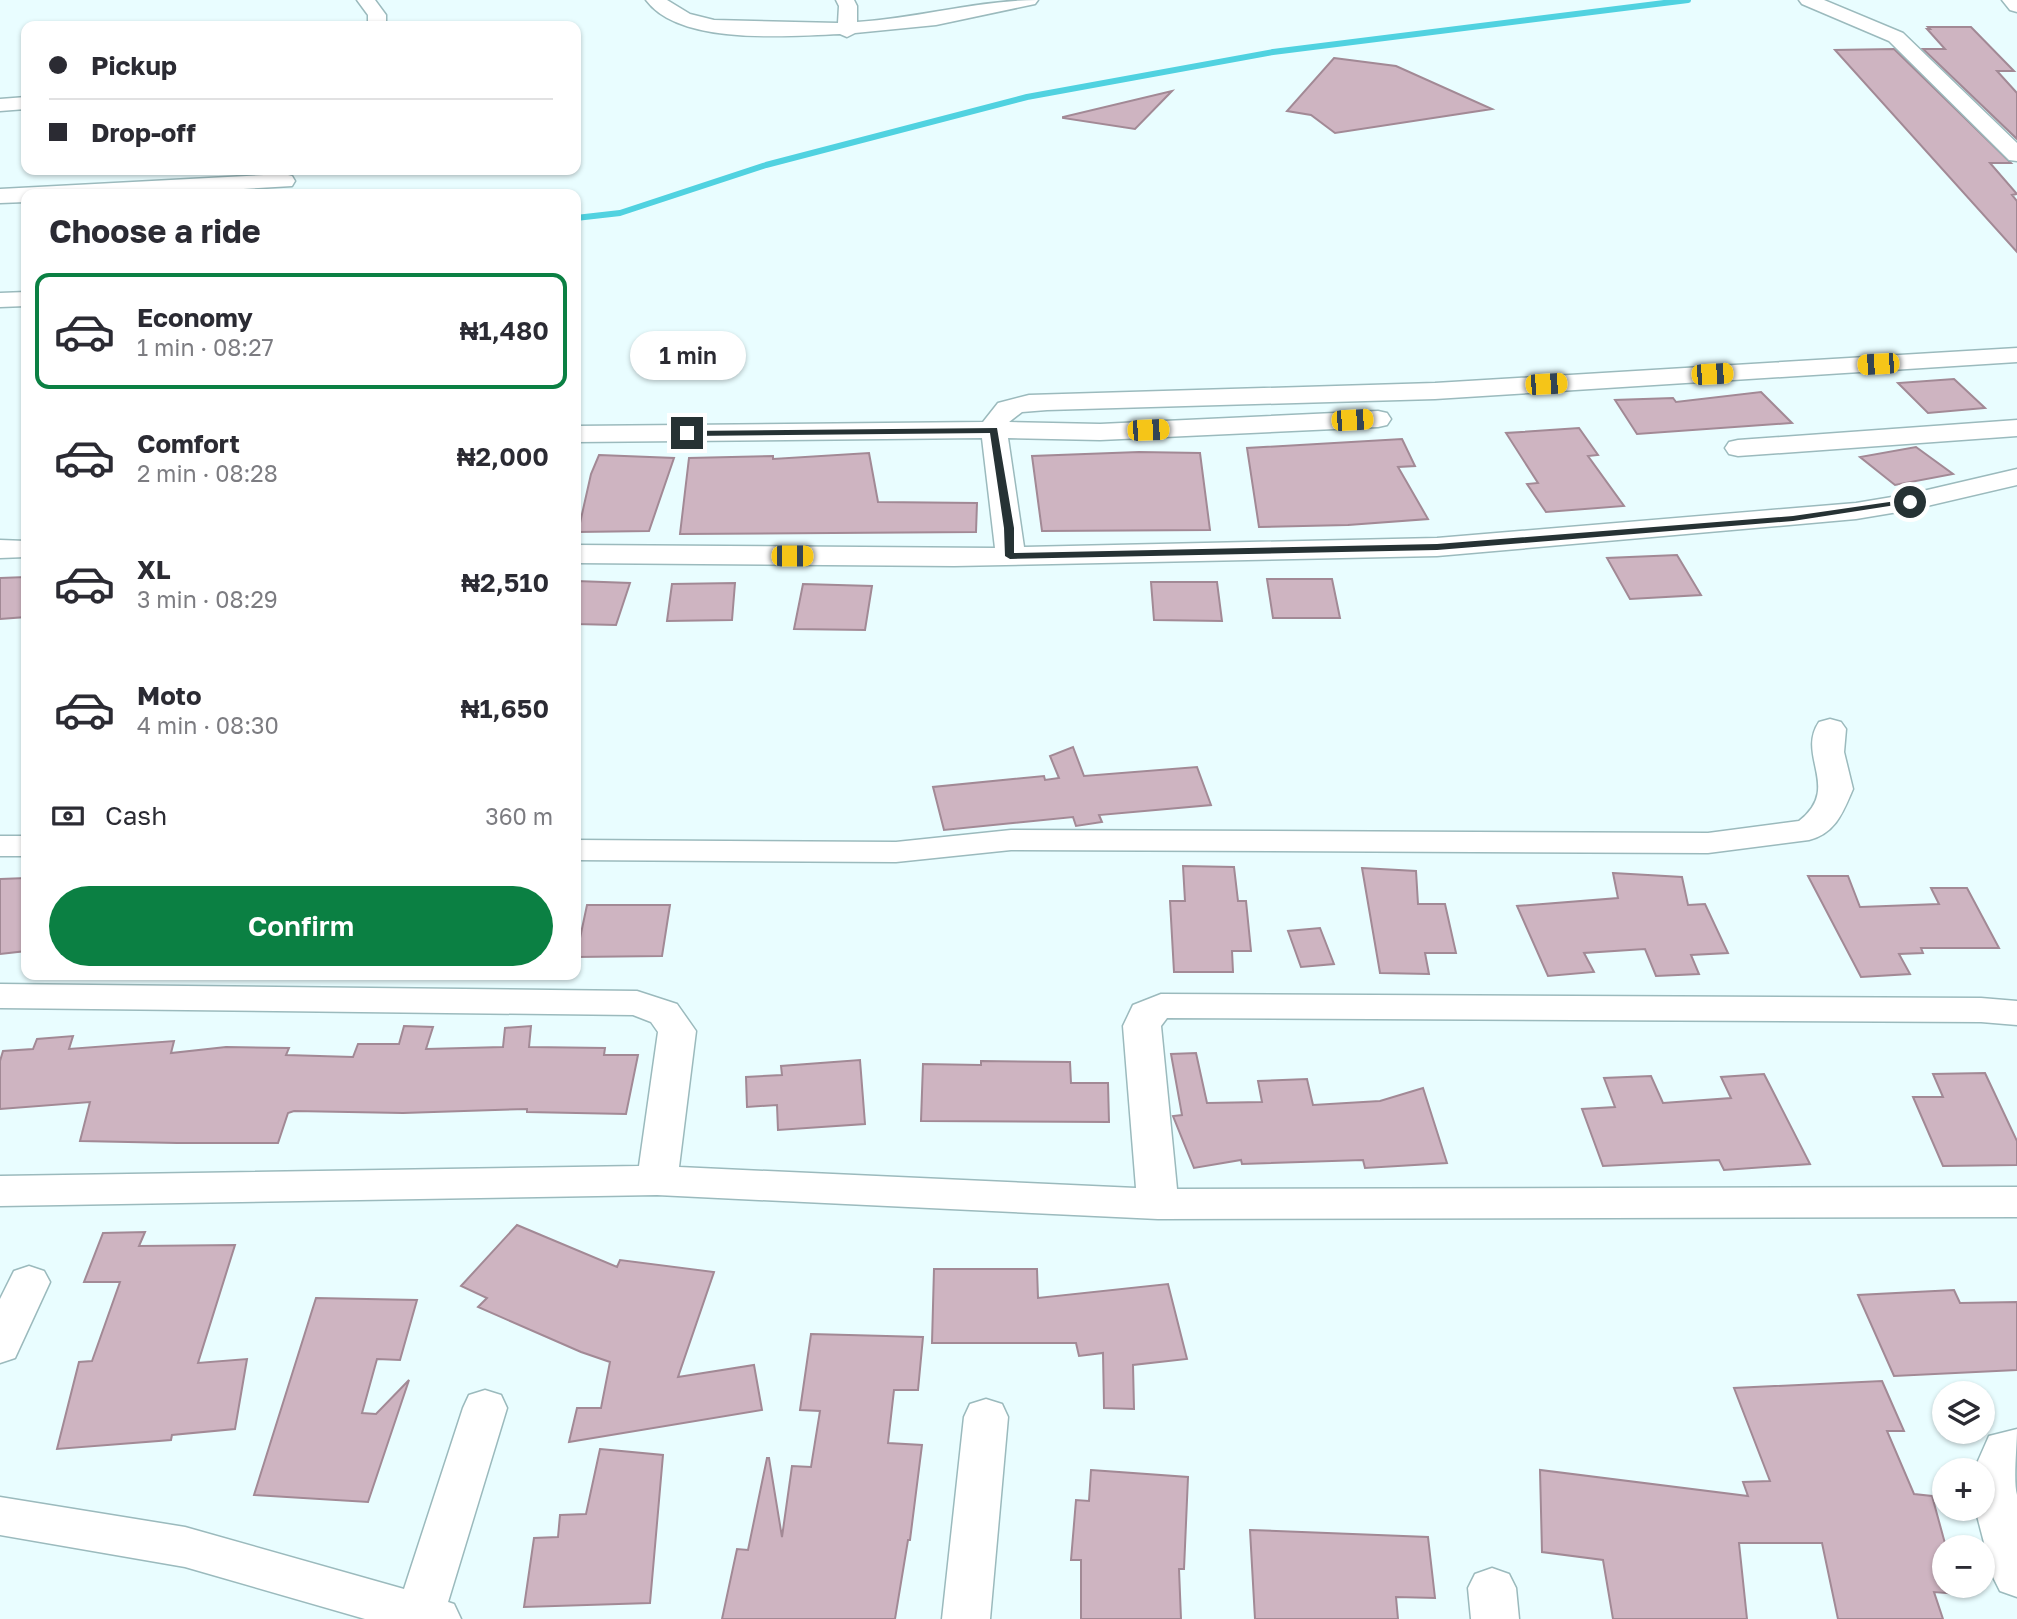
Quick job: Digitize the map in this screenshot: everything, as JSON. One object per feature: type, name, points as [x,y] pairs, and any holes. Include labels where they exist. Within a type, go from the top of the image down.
[{"type":"street","points":[[366,0],[377,15],[377,21]]},
{"type":"street","points":[[655,0],[670,13],[694,23],[731,28],[847,31],[937,21],[1029,0]]},
{"type":"street","points":[[845,0],[848,6],[847,31]]},
{"type":"street","points":[[1808,0],[1896,37],[2017,155]]},
{"type":"street","points":[[2011,0],[2017,6]]},
{"type":"street","points":[[0,105],[21,103]]},
{"type":"street","points":[[140,189],[283,182]]},
{"type":"street","points":[[0,196],[21,195]]},
{"type":"street","points":[[0,300],[21,299]]},
{"type":"street","points":[[1010,556],[1009,528],[994,430],[997,417],[1002,411],[1018,405],[1435,391],[2017,355]]},
{"type":"street","points":[[581,434],[994,430],[1100,432],[1378,419]]},
{"type":"street","points":[[1738,448],[2017,428]]},
{"type":"street","points":[[581,554],[1010,556],[1437,547],[1856,511],[2017,477]]},
{"type":"street","points":[[0,549],[21,549]]},
{"type":"street","points":[[581,850],[896,852],[1011,840],[1708,843],[1809,830],[1823,818],[1837,789],[1828,752],[1830,729]]},
{"type":"street","points":[[0,846],[21,846]]},
{"type":"street","points":[[0,996],[637,1003],[664,1013],[677,1031],[657,1180]]},
{"type":"street","points":[[1158,1204],[1142,1026],[1146,1014],[1161,1006],[1981,1010],[2017,1013]]},
{"type":"street","points":[[0,1191],[657,1180],[1158,1204],[2017,1202]]},
{"type":"street","points":[[0,1346],[29,1283]]},
{"type":"street","points":[[0,1516],[186,1547],[428,1617],[485,1408]]},
{"type":"street","points":[[966,1619],[986,1417]]},
{"type":"street","points":[[2017,1447],[2006,1449],[1991,1484],[2017,1577]]},
{"type":"building","points":[[1928,27],[1971,27],[2014,71],[1997,71],[2017,93],[2017,139],[1923,49],[1945,49]]},
{"type":"building","points":[[1894,49],[2011,163],[1990,163],[2017,194],[2012,195],[2017,201],[2017,252],[1835,50]]},
{"type":"building","points":[[1334,58],[1396,66],[1492,109],[1335,133],[1311,115],[1287,111]]},
{"type":"building","points":[[1172,91],[1135,129],[1063,118],[1063,117]]},
{"type":"building","points":[[1954,379],[1985,408],[1928,413],[1898,383]]},
{"type":"building","points":[[1761,392],[1792,423],[1637,434],[1615,400],[1673,398],[1676,402]]},
{"type":"building","points":[[1579,428],[1598,455],[1588,456],[1624,506],[1546,512],[1527,484],[1538,483],[1506,433]]},
{"type":"building","points":[[1402,439],[1415,466],[1398,467],[1428,519],[1348,525],[1259,527],[1247,448]]},
{"type":"building","points":[[1916,447],[1953,474],[1895,485],[1860,457]]},
{"type":"building","points":[[869,453],[878,502],[977,503],[976,532],[680,534],[689,458],[773,456],[773,459]]},
{"type":"building","points":[[1200,453],[1210,530],[1042,531],[1032,456]]},
{"type":"building","points":[[599,455],[674,458],[649,531],[581,532],[581,519],[591,474]]},
{"type":"building","points":[[1677,555],[1701,595],[1630,599],[1607,558]]},
{"type":"building","points":[[21,577],[21,617],[0,619],[0,578]]},
{"type":"building","points":[[1267,579],[1332,579],[1340,618],[1273,618]]},
{"type":"building","points":[[581,581],[630,583],[616,625],[581,624]]},
{"type":"building","points":[[1151,582],[1217,582],[1222,621],[1154,620]]},
{"type":"building","points":[[735,583],[732,620],[667,621],[672,584]]},
{"type":"building","points":[[803,584],[872,586],[865,630],[794,629]]},
{"type":"building","points":[[1073,747],[1084,776],[1197,767],[1211,805],[1099,815],[1102,822],[1076,826],[1073,817],[944,830],[933,787],[1044,776],[1045,780],[1059,778],[1050,756]]},
{"type":"building","points":[[1183,866],[1234,867],[1238,901],[1246,901],[1251,951],[1232,951],[1233,972],[1174,972],[1170,901],[1185,901]]},
{"type":"building","points":[[1362,868],[1416,871],[1418,904],[1445,904],[1456,953],[1425,953],[1429,974],[1380,973]]},
{"type":"building","points":[[1613,873],[1682,877],[1688,905],[1705,904],[1728,953],[1691,955],[1699,974],[1656,976],[1645,949],[1584,953],[1594,972],[1548,976],[1517,906],[1618,898]]},
{"type":"building","points":[[1808,876],[1848,876],[1860,907],[1939,904],[1931,888],[1967,888],[1999,948],[1921,948],[1923,953],[1899,954],[1910,974],[1861,977]]},
{"type":"building","points":[[21,878],[21,952],[0,954],[0,879]]},
{"type":"building","points":[[587,905],[670,905],[662,956],[581,957],[581,933]]},
{"type":"building","points":[[1320,928],[1334,964],[1301,967],[1288,931]]},
{"type":"building","points":[[404,1026],[433,1027],[426,1049],[503,1047],[505,1028],[531,1026],[529,1047],[605,1048],[604,1055],[638,1055],[626,1114],[527,1112],[527,1109],[403,1113],[294,1111],[288,1113],[278,1143],[177,1143],[80,1141],[90,1102],[0,1109],[0,1061],[3,1051],[33,1049],[37,1039],[73,1036],[69,1049],[174,1041],[171,1053],[226,1047],[289,1048],[286,1055],[353,1057],[358,1044],[399,1044]]},
{"type":"building","points":[[1196,1053],[1207,1103],[1262,1102],[1258,1081],[1307,1079],[1313,1105],[1380,1101],[1423,1088],[1447,1163],[1365,1168],[1363,1160],[1242,1164],[1241,1160],[1194,1168],[1173,1116],[1182,1115],[1171,1054]]},
{"type":"building","points":[[860,1060],[865,1124],[778,1130],[777,1105],[747,1107],[746,1077],[782,1075],[781,1066]]},
{"type":"building","points":[[981,1061],[1070,1062],[1071,1083],[1108,1083],[1109,1122],[921,1121],[923,1064],[981,1065]]},
{"type":"building","points":[[1985,1073],[2017,1141],[2017,1165],[1943,1166],[1913,1097],[1943,1097],[1933,1074]]},
{"type":"building","points":[[1764,1074],[1810,1164],[1724,1170],[1719,1160],[1603,1166],[1582,1109],[1615,1107],[1604,1078],[1651,1076],[1663,1103],[1731,1098],[1721,1077]]},
{"type":"building","points":[[517,1225],[617,1267],[620,1260],[714,1272],[678,1377],[754,1365],[762,1410],[569,1442],[577,1408],[601,1408],[610,1362],[478,1307],[487,1298],[461,1286]]},
{"type":"building","points":[[145,1232],[139,1246],[235,1245],[198,1363],[247,1359],[235,1429],[172,1435],[171,1440],[57,1449],[79,1362],[92,1361],[120,1282],[84,1282],[103,1233]]},
{"type":"building","points":[[934,1269],[1037,1269],[1038,1298],[1168,1284],[1187,1359],[1133,1365],[1134,1409],[1104,1408],[1103,1353],[1079,1356],[1076,1343],[932,1343]]},
{"type":"building","points":[[1954,1290],[1960,1303],[2017,1302],[2017,1370],[1894,1376],[1858,1295]]},
{"type":"building","points":[[316,1298],[417,1300],[400,1360],[377,1359],[362,1413],[376,1414],[409,1380],[368,1502],[254,1495]]},
{"type":"building","points":[[811,1334],[923,1337],[918,1390],[894,1390],[888,1443],[922,1445],[910,1540],[895,1619],[722,1619],[737,1549],[748,1550],[767,1458],[782,1537],[792,1466],[811,1467],[820,1411],[800,1410]]},
{"type":"building","points":[[1882,1381],[1904,1431],[1887,1431],[1914,1494],[1932,1496],[1932,1521],[1939,1521],[1943,1535],[1932,1535],[1932,1598],[1936,1598],[1943,1619],[1838,1619],[1822,1543],[1739,1543],[1747,1619],[1613,1619],[1603,1560],[1542,1552],[1540,1470],[1748,1496],[1743,1482],[1770,1481],[1734,1388]]},
{"type":"building","points":[[600,1449],[663,1455],[650,1603],[524,1607],[534,1538],[558,1537],[560,1515],[586,1514]]},
{"type":"building","points":[[1091,1470],[1188,1477],[1184,1569],[1179,1569],[1181,1619],[1081,1619],[1081,1560],[1071,1560],[1076,1500],[1089,1501]]},
{"type":"building","points":[[1250,1530],[1428,1537],[1435,1598],[1396,1597],[1398,1619],[1255,1619]]},
{"type":"waterway","points":[[581,217],[620,213],[766,165],[1027,97],[1273,52],[1688,0]]},
{"type":"route","points":[[687,433],[994,430],[1009,528],[1010,556],[1437,547],[1793,519],[1910,502]]}]
